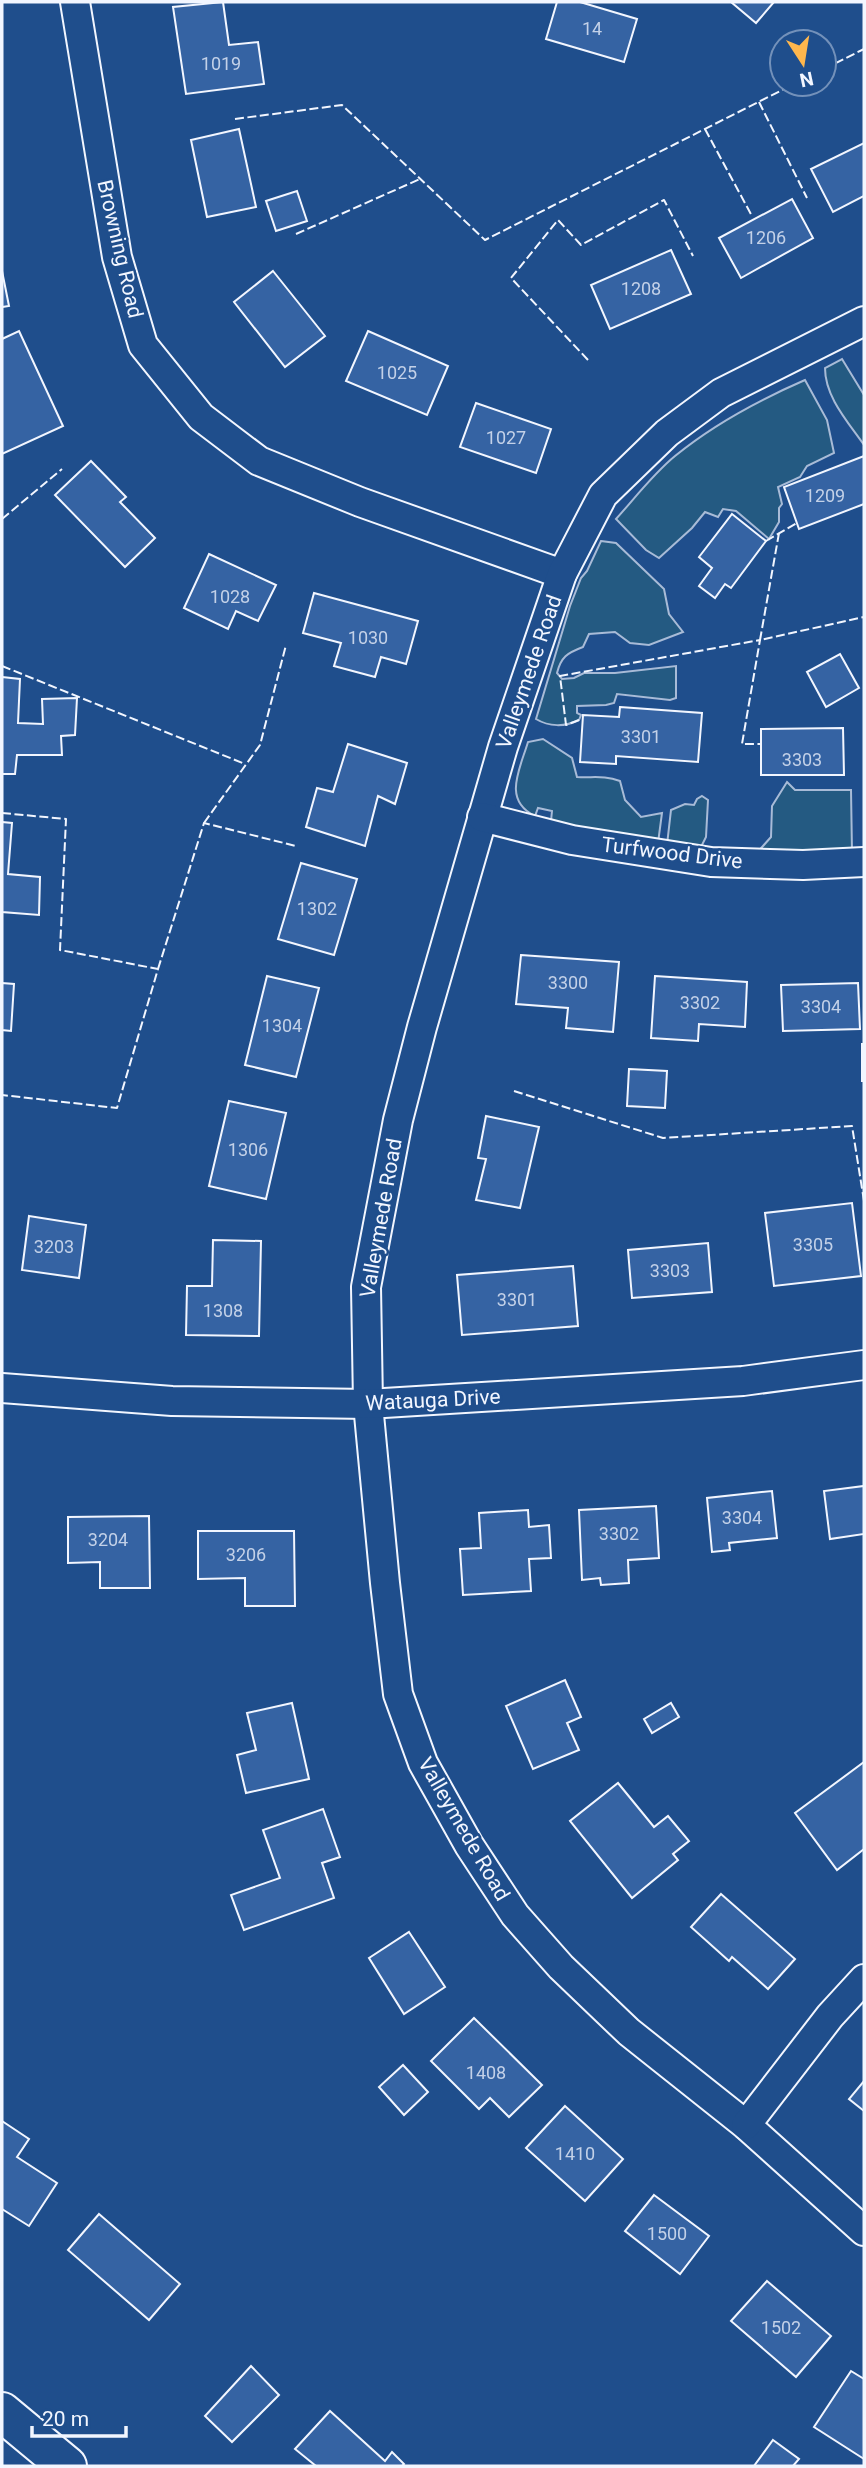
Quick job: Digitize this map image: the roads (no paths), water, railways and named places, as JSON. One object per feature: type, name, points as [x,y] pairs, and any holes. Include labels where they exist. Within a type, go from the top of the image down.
[{"type":"street","name":"Browning Road","points":[[75,2],[117,257],[143,345],[201,417],[259,461],[360,502],[562,574]]},
{"type":"street","name":"Valleymede Road","points":[[864,321],[721,393],[667,433],[603,495],[562,574],[503,747],[398,1120],[366,1287],[368,1404],[384,1583],[398,1694],[423,1763],[469,1845],[515,1915],[561,1967],[629,2032],[746,2125],[864,2231]]},
{"type":"street","name":"Turfwood Drive","points":[[482,817],[572,840],[711,862],[864,862]]},
{"type":"street","name":"Watauga Drive","points":[[2,1388],[172,1401],[368,1404],[743,1381],[864,1365]]},
{"type":"street","points":[[746,2125],[830,2016],[864,1979]]},
{"type":"street","points":[[2,2412],[66,2466]]}]
